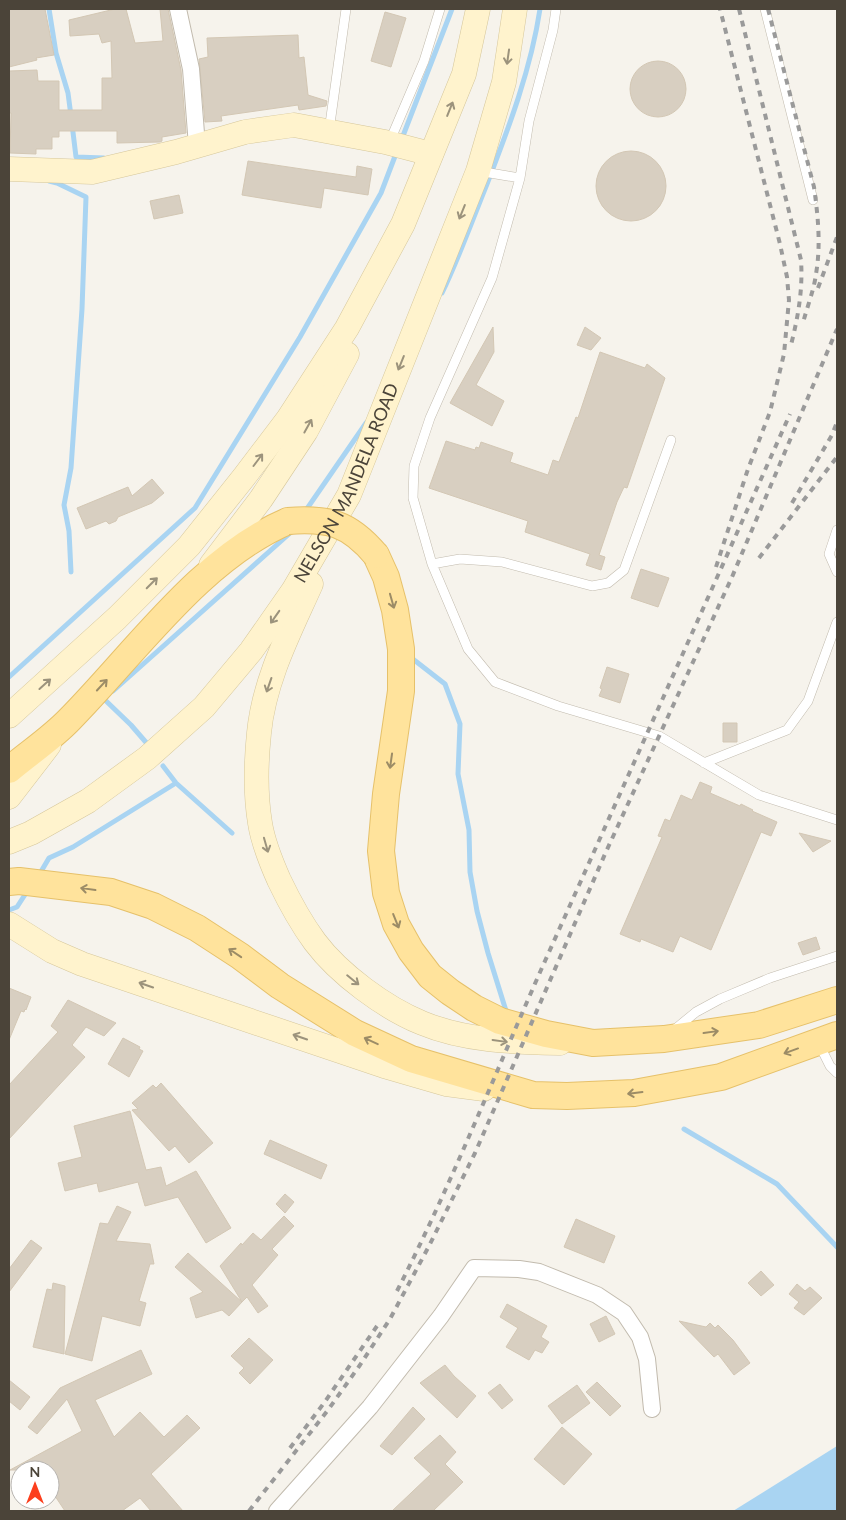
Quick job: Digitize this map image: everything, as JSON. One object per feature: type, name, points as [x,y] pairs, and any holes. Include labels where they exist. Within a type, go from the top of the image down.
[{"type":"main road","points":[[9,798],[69,720],[199,580],[261,499],[306,431],[350,347],[432,154],[464,74],[478,9]]},
{"type":"main road","name":"NELSON MANDELA ROAD","points":[[9,842],[31,833],[88,801],[147,758],[204,707],[251,651],[293,591],[349,495],[478,171],[504,82],[515,9]]},
{"type":"main road","points":[[9,169],[92,172],[245,132],[294,125],[389,143],[432,154]]},
{"type":"main road","points":[[9,716],[118,618],[189,546],[288,419],[347,328],[403,224]]},
{"type":"main road","points":[[349,495],[267,690],[259,731],[256,773],[260,824],[270,861],[288,898],[316,943],[350,979],[391,1008],[423,1024],[466,1036],[515,1042],[593,1043],[664,1038],[759,1025],[837,1000]]},
{"type":"main road","points":[[199,580],[258,535],[288,521],[314,519],[332,523],[349,530],[364,541],[376,555],[386,577],[395,610],[401,650],[401,691],[386,794],[381,851],[386,893],[396,924],[411,951],[430,976],[474,1008],[500,1021],[546,1034],[593,1043]]},
{"type":"main road","points":[[9,770],[69,720]]},
{"type":"main road","points":[[9,882],[19,881],[111,892],[153,906],[197,928],[240,956],[287,991],[354,1032],[410,1059],[533,1095]]},
{"type":"main road","points":[[9,924],[52,951],[82,964],[384,1066],[446,1084],[533,1095],[624,1094],[721,1077],[828,1038]]},
{"type":"street","points":[[178,9],[191,69],[197,146]]},
{"type":"street","points":[[277,1511],[370,1407],[441,1316],[474,1268],[519,1269],[539,1272],[597,1295],[624,1313],[640,1337],[647,1359],[652,1409]]},
{"type":"lane","points":[[329,132],[346,9]]},
{"type":"lane","points":[[389,143],[424,61],[440,9]]},
{"type":"lane","points":[[556,9],[553,30],[528,121],[520,178],[492,278],[430,418],[414,466],[413,498],[432,564],[468,650],[495,682],[558,706],[659,736],[759,795],[837,820]]},
{"type":"lane","points":[[765,9],[813,200]]},
{"type":"lane","points":[[478,171],[520,178]]},
{"type":"lane","points":[[432,564],[460,559],[502,562],[592,586],[608,583],[624,570],[671,440]]},
{"type":"lane","points":[[837,530],[829,554],[837,572]]},
{"type":"lane","points":[[704,763],[787,730],[808,701],[837,622]]},
{"type":"lane","points":[[664,1038],[696,1012],[720,999],[770,978],[837,956]]},
{"type":"lane","points":[[828,1038],[830,1066],[837,1073]]},
{"type":"water","points":[[837,1446],[837,1511],[733,1511]]},
{"type":"building","points":[[9,9],[45,9],[54,55],[36,58],[37,60],[9,67]]},
{"type":"building","points":[[115,9],[126,9],[135,43],[163,41],[160,9],[168,9],[181,70],[186,133],[162,137],[160,142],[117,143],[117,131],[59,131],[59,137],[52,137],[52,149],[36,149],[36,154],[10,153],[9,71],[37,70],[38,81],[59,81],[59,110],[102,110],[102,78],[112,78],[111,41],[102,43],[99,34],[70,36],[69,20]]},
{"type":"building","points":[[385,12],[406,18],[391,67],[371,61]]},
{"type":"building","points":[[298,35],[299,58],[304,57],[308,95],[327,101],[326,106],[299,110],[298,105],[221,116],[222,121],[205,122],[199,59],[208,57],[207,38]]},
{"type":"building","points":[[658,61],[669,63],[678,69],[684,78],[686,89],[684,100],[678,109],[669,115],[658,117],[647,115],[638,109],[632,100],[630,89],[632,78],[638,69],[647,63]]},
{"type":"building","points":[[638,151],[651,157],[660,166],[664,172],[666,186],[664,200],[656,211],[645,219],[624,221],[617,219],[606,211],[598,200],[596,179],[598,172],[606,161],[617,153]]},
{"type":"building","points":[[248,161],[356,177],[357,166],[372,169],[368,195],[324,188],[321,208],[242,195]]},
{"type":"building","points":[[179,195],[183,213],[154,219],[150,201]]},
{"type":"building","points":[[493,327],[494,352],[476,385],[504,401],[492,426],[450,403]]},
{"type":"building","points":[[585,327],[601,338],[591,350],[577,345]]},
{"type":"building","points":[[600,352],[645,368],[647,364],[665,378],[627,488],[624,487],[617,502],[599,555],[605,557],[601,570],[586,565],[590,554],[525,532],[528,521],[429,488],[446,441],[475,450],[476,447],[479,448],[481,442],[513,453],[510,462],[548,475],[553,460],[559,462],[576,417],[578,418]]},
{"type":"building","points":[[152,479],[164,493],[152,503],[118,517],[116,521],[109,524],[106,521],[86,529],[77,508],[128,487],[132,496]]},
{"type":"building","points":[[641,569],[669,578],[658,607],[631,598]]},
{"type":"building","points":[[607,667],[629,674],[620,703],[599,696]]},
{"type":"building","points":[[723,723],[737,723],[737,742],[723,742]]},
{"type":"building","points":[[700,782],[712,787],[710,793],[740,806],[741,804],[777,822],[771,836],[761,832],[711,950],[680,936],[673,952],[641,939],[640,942],[620,934],[662,837],[658,836],[665,819],[670,821],[681,795],[692,800]]},
{"type":"building","points":[[799,833],[831,841],[813,852]]},
{"type":"building","points":[[816,937],[820,949],[803,955],[798,943]]},
{"type":"building","points":[[9,988],[31,997],[26,1010],[24,1012],[21,1011],[9,1040]]},
{"type":"building","points":[[68,1000],[116,1023],[104,1036],[86,1027],[72,1045],[85,1057],[9,1139],[9,1085],[58,1032],[51,1026]]},
{"type":"building","points":[[123,1038],[140,1047],[139,1049],[143,1051],[129,1077],[108,1064]]},
{"type":"building","points":[[161,1083],[213,1143],[189,1163],[175,1146],[169,1151],[132,1110],[138,1109],[132,1103],[153,1085],[156,1088]]},
{"type":"building","points":[[130,1111],[146,1170],[161,1167],[166,1186],[196,1171],[231,1228],[206,1243],[178,1197],[145,1206],[138,1182],[99,1192],[97,1183],[65,1191],[58,1163],[82,1157],[74,1126]]},
{"type":"building","points":[[270,1140],[327,1165],[321,1179],[264,1154]]},
{"type":"building","points":[[285,1194],[294,1202],[285,1213],[276,1204]]},
{"type":"building","points":[[117,1206],[131,1212],[116,1241],[150,1244],[154,1264],[150,1264],[139,1301],[146,1303],[140,1326],[102,1316],[92,1361],[65,1354],[100,1223],[108,1224]]},
{"type":"building","points":[[284,1216],[294,1226],[272,1249],[278,1255],[252,1285],[268,1306],[258,1313],[247,1297],[242,1302],[220,1266],[253,1233],[261,1240]]},
{"type":"building","points":[[576,1219],[615,1236],[604,1263],[564,1247]]},
{"type":"building","points":[[31,1240],[42,1248],[9,1292],[9,1269]]},
{"type":"building","points":[[188,1253],[242,1302],[229,1316],[222,1310],[196,1318],[190,1298],[203,1292],[175,1267]]},
{"type":"building","points":[[761,1271],[774,1285],[761,1296],[748,1283]]},
{"type":"building","points":[[53,1283],[65,1286],[64,1354],[33,1347],[47,1289],[52,1290]]},
{"type":"building","points":[[797,1284],[805,1291],[810,1287],[822,1298],[804,1315],[794,1308],[799,1302],[789,1294]]},
{"type":"building","points":[[507,1304],[547,1326],[541,1337],[549,1342],[542,1353],[535,1350],[529,1360],[506,1347],[518,1328],[500,1317]]},
{"type":"building","points":[[606,1316],[615,1334],[599,1342],[590,1324]]},
{"type":"building","points":[[679,1321],[706,1327],[710,1323],[715,1328],[718,1325],[733,1340],[750,1363],[734,1375],[718,1354],[714,1357]]},
{"type":"building","points":[[249,1338],[273,1360],[250,1384],[239,1373],[244,1368],[231,1356]]},
{"type":"building","points":[[141,1350],[152,1374],[95,1400],[114,1437],[140,1412],[164,1437],[187,1415],[200,1428],[151,1474],[183,1511],[151,1511],[140,1498],[122,1511],[65,1511],[60,1504],[60,1460],[28,1460],[82,1431],[67,1399],[37,1434],[28,1427],[60,1388]]},
{"type":"building","points":[[445,1365],[476,1396],[457,1418],[420,1383]]},
{"type":"building","points":[[9,1380],[30,1397],[20,1410],[9,1401]]},
{"type":"building","points":[[597,1382],[621,1406],[610,1416],[586,1392]]},
{"type":"building","points":[[500,1384],[513,1400],[502,1409],[488,1393]]},
{"type":"building","points":[[577,1385],[590,1403],[562,1424],[548,1406]]},
{"type":"building","points":[[413,1407],[425,1419],[392,1455],[380,1446]]},
{"type":"building","points":[[562,1427],[592,1454],[564,1485],[534,1459]]},
{"type":"building","points":[[440,1435],[456,1452],[445,1464],[463,1482],[433,1511],[392,1511],[431,1474],[414,1458]]},
{"type":"waterway","points":[[49,9],[56,53],[68,93],[71,116]]},
{"type":"waterway","points":[[401,141],[452,9]]},
{"type":"waterway","points":[[442,293],[511,119],[531,54],[540,9]]},
{"type":"waterway","points":[[72,124],[76,157],[104,158]]},
{"type":"waterway","points":[[9,677],[195,508],[300,337],[381,193],[397,151]]},
{"type":"waterway","points":[[49,181],[86,197],[82,309],[71,468],[64,505],[69,531],[71,572]]},
{"type":"waterway","points":[[304,513],[366,423]]},
{"type":"waterway","points":[[113,691],[289,534]]},
{"type":"waterway","points":[[409,656],[445,684],[460,724],[458,774],[469,830],[470,872],[477,911],[507,1014]]},
{"type":"waterway","points":[[106,697],[104,699],[131,725],[150,747]]},
{"type":"waterway","points":[[163,766],[176,783],[232,833]]},
{"type":"waterway","points":[[39,875],[49,858],[73,847],[176,783]]},
{"type":"waterway","points":[[9,910],[17,907],[28,890]]},
{"type":"waterway","points":[[684,1129],[777,1184],[837,1247]]},
{"type":"railway","points":[[716,567],[748,469],[770,412],[784,354],[789,300],[787,277],[780,244],[720,9]]},
{"type":"railway","points":[[739,9],[801,260],[799,303],[791,345]]},
{"type":"railway","points":[[768,9],[814,187],[817,209],[818,263],[814,286],[803,323]]},
{"type":"railway","points":[[818,288],[837,237]]},
{"type":"railway","points":[[249,1511],[328,1410],[360,1365],[390,1319],[429,1246],[475,1153],[605,854],[732,577],[837,329]]},
{"type":"railway","points":[[397,1291],[455,1168],[545,961],[790,414]]},
{"type":"railway","points":[[792,503],[832,435],[837,422]]},
{"type":"railway","points":[[759,558],[837,457]]},
{"type":"railway","points":[[290,1448],[324,1403],[377,1326]]}]
